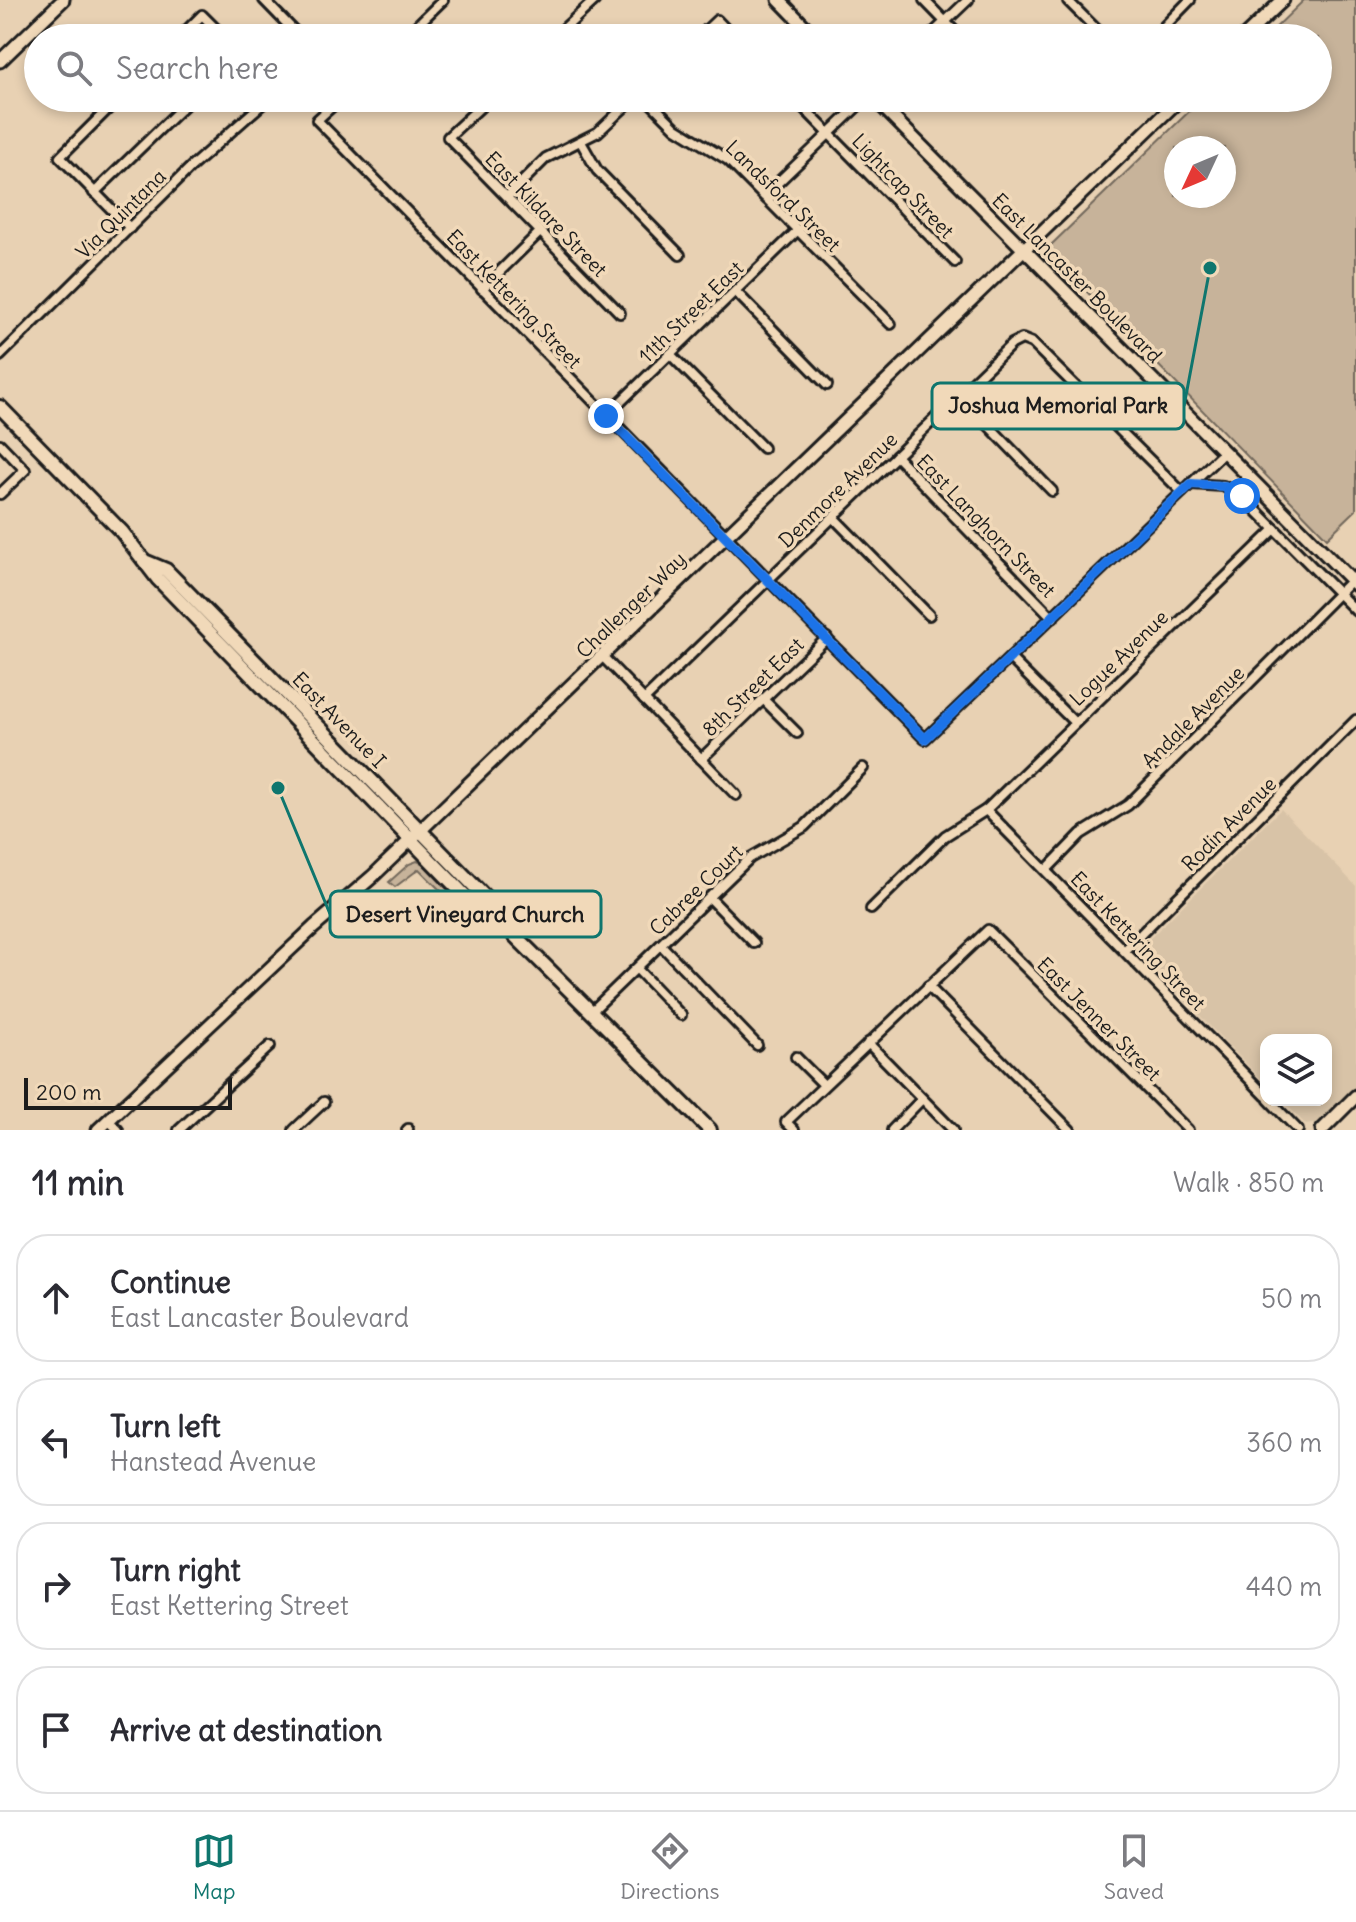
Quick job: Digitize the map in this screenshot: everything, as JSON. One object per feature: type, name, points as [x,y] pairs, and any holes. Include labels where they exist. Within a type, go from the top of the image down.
[{"type":"main road","points":[[38,24],[63,0]]},
{"type":"main road","points":[[779,0],[802,24]]},
{"type":"main road","points":[[1258,24],[1283,0]]},
{"type":"main road","points":[[0,61],[24,38]]},
{"type":"main road","name":"East Lancaster Boulevard","points":[[888,112],[1354,580]]},
{"type":"main road","name":"Challenger Way","points":[[98,1130],[603,657],[1166,112]]},
{"type":"main road","name":"East Avenue I","points":[[0,407],[147,562],[158,579],[253,668],[414,835],[485,897],[494,915],[710,1130]]},
{"type":"main road","points":[[1322,1130],[1356,1096]]},
{"type":"street","points":[[418,24],[443,0]]},
{"type":"street","points":[[569,24],[595,0]]},
{"type":"street","points":[[924,0],[945,22],[968,0]]},
{"type":"street","points":[[1167,24],[1190,0]]},
{"type":"street","points":[[268,1],[289,24]]},
{"type":"street","points":[[1068,1],[1091,24]]},
{"type":"street","points":[[193,24],[202,15],[211,24]]},
{"type":"street","points":[[105,112],[60,157],[130,228]]},
{"type":"street","points":[[94,193],[178,112]]},
{"type":"street","name":"Via Quintana","points":[[0,356],[254,112]]},
{"type":"street","name":"East Kettering Street","points":[[326,112],[317,120],[925,739],[1012,660]]},
{"type":"street","name":"East Kildare Street","points":[[475,112],[448,137],[620,313]]},
{"type":"street","points":[[507,197],[546,158],[598,132],[619,112]]},
{"type":"street","name":"Landsford Street","points":[[660,112],[676,128],[728,160],[891,324]]},
{"type":"street","name":"Lightcap Street","points":[[808,112],[955,262]]},
{"type":"street","points":[[765,195],[852,112]]},
{"type":"street","points":[[581,142],[597,170],[680,255]]},
{"type":"street","name":"11th Street East","points":[[606,416],[798,230]]},
{"type":"street","points":[[482,289],[540,232]]},
{"type":"street","points":[[736,292],[827,385]]},
{"type":"street","name":"Denmore Avenue","points":[[644,700],[959,395],[1022,339],[1032,343],[1182,492]]},
{"type":"street","points":[[670,354],[763,448]]},
{"type":"street","points":[[959,395],[1052,491]]},
{"type":"street","points":[[0,444],[25,470],[0,494]]},
{"type":"street","points":[[1075,723],[1012,660],[1224,452]]},
{"type":"street","name":"East Langhorn Street","points":[[896,456],[1053,618]]},
{"type":"street","points":[[1191,484],[1223,486],[1232,491],[1275,529],[1356,611]]},
{"type":"street","points":[[833,517],[929,615]]},
{"type":"street","name":"Logue Avenue","points":[[871,909],[945,836],[986,810],[1275,529]]},
{"type":"street","name":"Andale Avenue","points":[[1046,870],[1081,834],[1128,805],[1338,592],[1354,580]]},
{"type":"street","name":"8th Street East","points":[[701,759],[827,638]]},
{"type":"street","points":[[603,657],[736,795]]},
{"type":"street","points":[[763,699],[797,733]]},
{"type":"street","name":"Rodin Avenue","points":[[1125,950],[1356,720]]},
{"type":"street","name":"Cabree Court","points":[[592,1011],[750,858],[804,827],[863,768]]},
{"type":"street","name":"East Kettering Street","points":[[986,810],[1260,1090]]},
{"type":"street","points":[[710,898],[754,943]]},
{"type":"street","name":"East Jenner Street","points":[[928,986],[988,930],[1188,1130]]},
{"type":"street","points":[[662,946],[757,1045]]},
{"type":"street","points":[[637,969],[681,1015]]},
{"type":"street","points":[[794,1130],[786,1122],[928,986],[1070,1130]]},
{"type":"street","points":[[868,1043],[953,1130]]},
{"type":"street","points":[[179,1130],[270,1046]]},
{"type":"street","points":[[796,1057],[823,1084]]},
{"type":"street","points":[[892,1130],[922,1099]]},
{"type":"street","points":[[294,1130],[324,1102]]},
{"type":"street","name":"East Kettering Street","points":[[1276,1106],[1298,1130]]},
{"type":"street","points":[[109,1121],[118,1130]]},
{"type":"shaded area","points":[[1304,0],[1356,0],[1356,510],[1327,538],[1051,255],[1050,246],[1189,112],[1332,112],[1332,24],[1279,24]]},
{"type":"shaded area","points":[[1281,809],[1356,886],[1356,1088],[1319,1123],[1306,1125],[1288,1106],[1332,1106],[1332,1034],[1260,1034],[1260,1078],[1137,951]]},
{"type":"shaded area","points":[[417,861],[449,891],[443,893],[419,869],[395,887],[389,882]]},
{"type":"place","name":"Joshua Memorial Park","points":[[1210,268]]},
{"type":"place","name":"Desert Vineyard Church","points":[[278,788]]},
{"type":"route","points":[[606,416],[925,739],[1012,660],[1191,484],[1223,486],[1242,496]]}]
